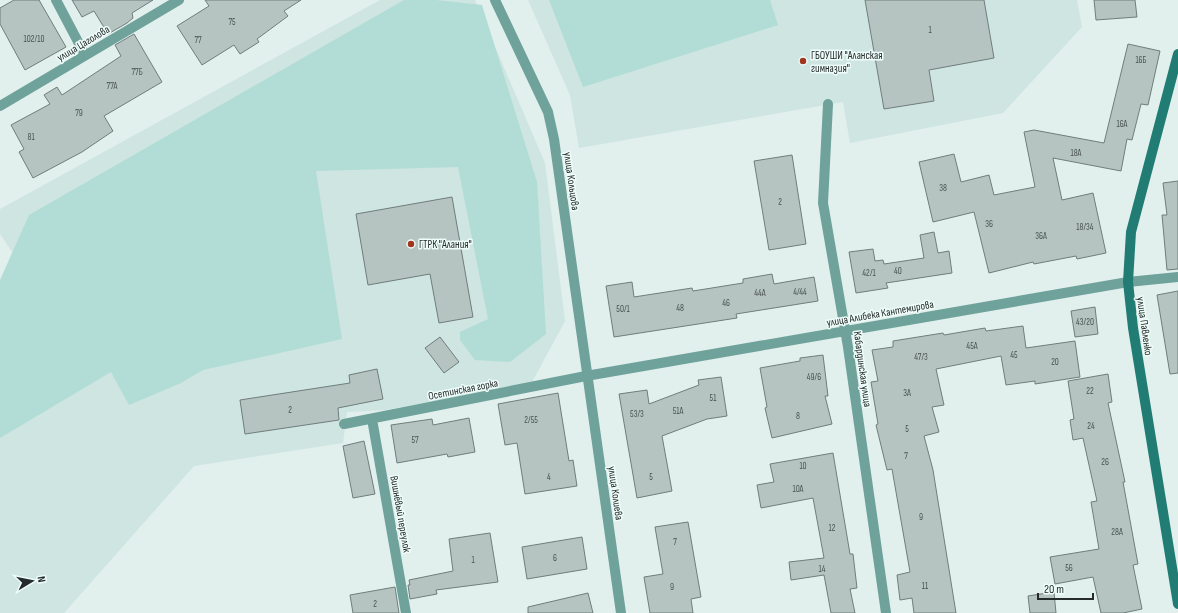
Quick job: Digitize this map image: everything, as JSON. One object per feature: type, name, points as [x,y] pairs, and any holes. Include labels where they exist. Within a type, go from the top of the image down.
[{"type":"main road","name":"улица Павленко","points":[[1178,54],[1175,71],[1131,232],[1128,282],[1133,328],[1178,604]]},
{"type":"street","points":[[56,0],[85,55]]},
{"type":"street","name":"улица Цаголова","points":[[0,106],[179,0]]},
{"type":"street","name":"улица Кольцова","points":[[495,0],[548,112],[554,139],[586,376]]},
{"type":"street","name":"Кабардинская улица","points":[[828,104],[823,203],[845,332],[886,613]]},
{"type":"street","name":"улица Алибека Кантемирова","points":[[586,376],[1128,282],[1178,277]]},
{"type":"street","name":"Осетинская горка","points":[[344,424],[586,376]]},
{"type":"street","name":"улица Колиева","points":[[586,376],[621,613]]},
{"type":"street","name":"Вишнёвый переулок","points":[[372,419],[406,613]]},
{"type":"shaded area","points":[[380,0],[475,0],[545,163],[565,321],[531,384],[386,410],[347,412],[343,443],[194,466],[64,613],[0,613],[0,314],[35,286],[0,234],[0,209]]},
{"type":"shaded area","name":"ГБОУШИ \"Аланская гимназия\"","points":[[528,0],[1077,0],[1082,27],[1003,113],[850,143],[843,102],[579,148],[570,95]]},
{"type":"green space","points":[[404,0],[436,0],[482,5],[537,182],[546,334],[510,362],[475,360],[460,340],[460,332],[488,319],[458,167],[316,171],[342,339],[203,370],[181,383],[129,405],[111,372],[0,438],[0,280],[29,215]]},
{"type":"green space","points":[[549,0],[770,0],[778,25],[583,87]]},
{"type":"building","points":[[14,0],[39,0],[66,47],[25,70],[0,24],[0,8]]},
{"type":"building","points":[[72,0],[153,0],[132,13],[133,18],[127,23],[108,34],[94,11],[82,17]]},
{"type":"building","points":[[205,0],[301,0],[284,11],[288,16],[257,39],[259,42],[240,54],[234,45],[202,65],[177,26],[209,6]]},
{"type":"building","name":"ГБОУШИ \"Аланская гимназия\"","points":[[865,0],[984,0],[994,58],[929,70],[934,101],[884,109]]},
{"type":"building","points":[[1094,0],[1135,0],[1137,17],[1096,20]]},
{"type":"building","points":[[134,34],[162,82],[104,116],[113,131],[82,152],[33,178],[19,152],[24,149],[11,125],[50,104],[44,95],[57,87],[62,95],[121,56],[115,45]]},
{"type":"building","points":[[1128,44],[1160,51],[1148,105],[1141,104],[1132,140],[1127,139],[1121,171],[1053,158],[1062,200],[1093,193],[1106,253],[1077,259],[1076,256],[1034,264],[1033,262],[989,273],[974,212],[933,222],[919,162],[954,154],[961,182],[989,175],[994,195],[1035,187],[1024,132],[1034,130],[1104,143]]},
{"type":"building","points":[[792,155],[806,244],[769,250],[754,161]]},
{"type":"building","points":[[1178,181],[1178,269],[1167,270],[1162,215],[1167,215],[1163,183]]},
{"type":"building","name":"ГТРК \"Алания\"","points":[[452,197],[473,317],[439,323],[430,274],[368,285],[356,214]]},
{"type":"building","points":[[934,232],[938,253],[949,251],[952,273],[886,283],[888,288],[856,293],[849,252],[873,249],[875,261],[883,260],[884,264],[924,258],[920,235]]},
{"type":"building","points":[[772,274],[774,284],[814,277],[818,301],[736,314],[737,318],[614,337],[606,286],[632,282],[634,297],[692,288],[693,291],[743,283],[743,279]]},
{"type":"building","points":[[1178,291],[1178,373],[1170,374],[1157,295]]},
{"type":"building","points":[[1095,307],[1098,334],[1075,337],[1071,311]]},
{"type":"building","points":[[1023,326],[1026,348],[1075,341],[1080,377],[1035,384],[1035,381],[1006,385],[1001,356],[936,369],[944,405],[932,407],[939,432],[924,436],[933,470],[956,613],[914,613],[912,598],[900,600],[897,575],[910,572],[892,469],[887,470],[876,425],[878,424],[871,382],[878,381],[872,350],[893,347],[893,341],[943,333],[944,335],[985,328],[986,331]]},
{"type":"building","points":[[440,337],[459,362],[444,373],[425,348]]},
{"type":"building","points":[[823,355],[828,396],[825,396],[832,424],[772,438],[765,408],[767,407],[760,368],[800,361],[800,358]]},
{"type":"building","points":[[377,369],[383,399],[338,408],[339,420],[245,434],[240,400],[350,383],[349,375]]},
{"type":"building","points":[[1108,374],[1112,402],[1108,403],[1125,482],[1123,482],[1138,564],[1133,565],[1142,609],[1123,613],[1101,613],[1093,577],[1055,584],[1050,557],[1099,549],[1091,502],[1097,501],[1083,438],[1073,440],[1070,420],[1074,419],[1068,381]]},
{"type":"building","points":[[721,377],[727,416],[707,419],[662,436],[672,491],[637,498],[619,394],[647,390],[649,404],[699,385],[698,380]]},
{"type":"building","points":[[558,393],[569,461],[573,460],[577,486],[525,494],[517,443],[505,445],[498,404]]},
{"type":"building","points":[[469,418],[475,452],[448,457],[447,454],[397,463],[391,425],[432,419],[433,425]]},
{"type":"building","points":[[364,441],[375,494],[353,498],[343,446]]},
{"type":"building","points":[[833,453],[850,554],[853,554],[857,588],[850,589],[855,613],[831,613],[824,575],[791,580],[789,562],[824,558],[813,498],[761,508],[757,485],[774,482],[770,464]]},
{"type":"building","points":[[688,522],[701,597],[691,599],[693,613],[650,613],[644,577],[663,574],[655,527]]},
{"type":"building","points":[[490,533],[498,582],[436,590],[437,594],[410,599],[408,585],[410,585],[409,580],[453,571],[449,539]]},
{"type":"building","points":[[582,537],[587,569],[527,579],[522,547]]},
{"type":"building","points":[[395,587],[399,613],[353,613],[350,595]]},
{"type":"building","points":[[1054,592],[1056,613],[1030,613],[1028,596]]},
{"type":"building","points":[[588,593],[593,613],[528,613],[528,607]]},
{"type":"place","name":"ГБОУШИ \"Аланская гимназия\"","points":[[803,61]]},
{"type":"place","name":"ГТРК \"Алания\"","points":[[411,244]]}]
